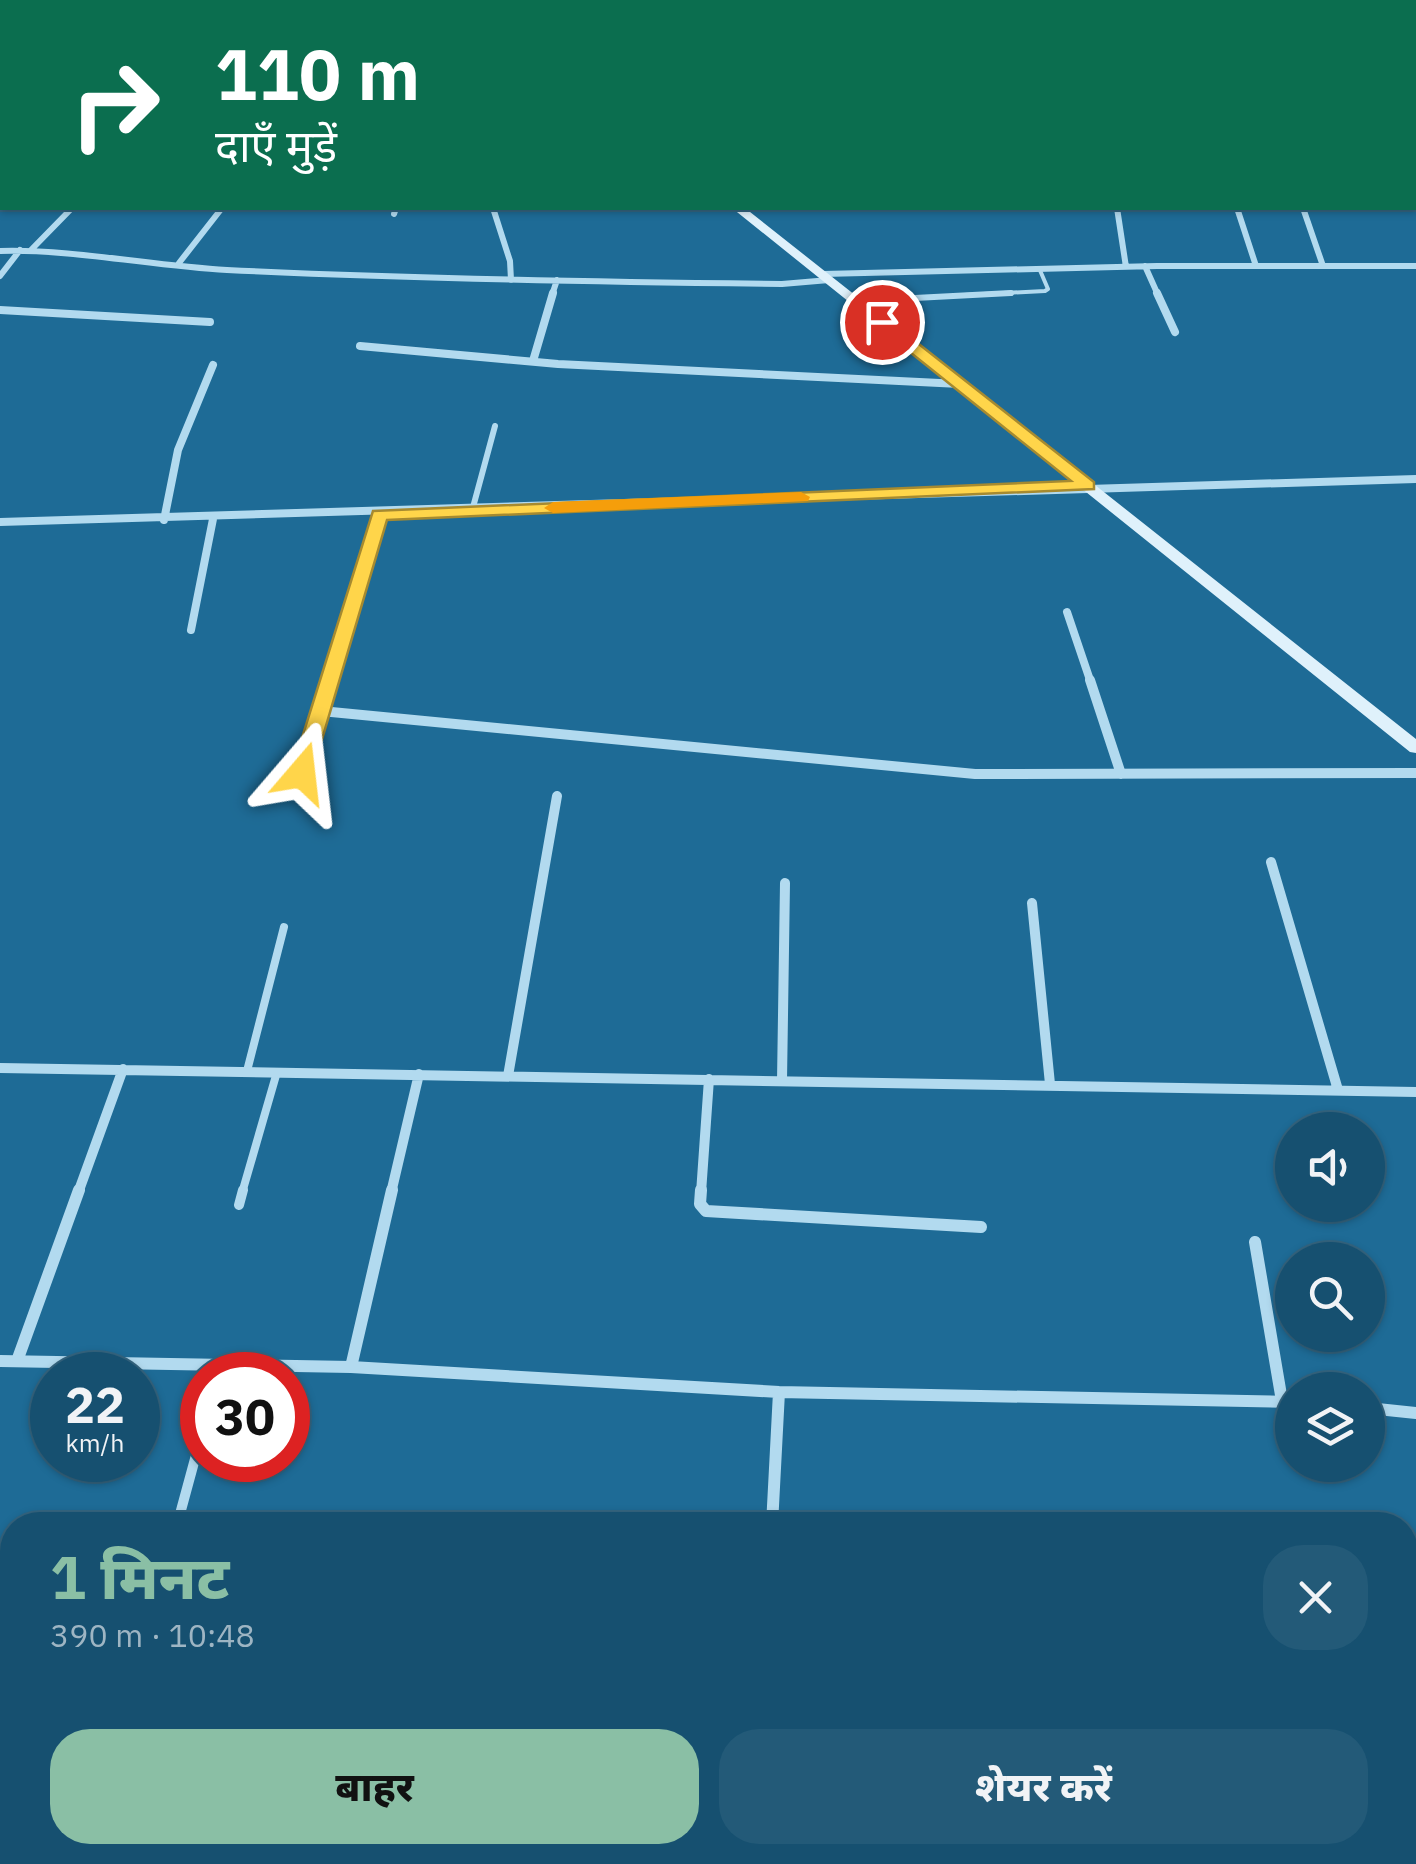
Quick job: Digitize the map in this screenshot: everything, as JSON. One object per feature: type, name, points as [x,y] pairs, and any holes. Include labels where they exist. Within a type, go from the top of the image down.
[{"type":"street","points":[[31,250],[70,210]]},
{"type":"street","points":[[180,263],[220,210]]},
{"type":"street","points":[[493,210],[496,229],[510,257],[511,280]]},
{"type":"street","points":[[741,210],[1416,748]]},
{"type":"street","points":[[1116,210],[1126,267]]},
{"type":"street","points":[[1238,210],[1256,266]]},
{"type":"street","points":[[1304,210],[1324,266]]},
{"type":"street","points":[[0,276],[20,250]]},
{"type":"street","points":[[0,251],[31,250],[180,263],[212,270],[782,284],[826,277],[1039,268],[1416,266]]},
{"type":"street","points":[[1145,266],[1175,332]]},
{"type":"street","points":[[533,361],[557,280]]},
{"type":"street","points":[[0,310],[210,322]]},
{"type":"street","points":[[360,346],[533,361],[960,384]]},
{"type":"street","points":[[164,520],[178,450],[212,365]]},
{"type":"street","points":[[0,522],[380,515],[1088,486],[1416,479]]},
{"type":"street","points":[[302,773],[380,515]]},
{"type":"street","points":[[192,630],[213,520]]},
{"type":"street","points":[[1067,612],[1121,774]]},
{"type":"street","points":[[321,711],[975,774],[1416,773]]},
{"type":"street","points":[[508,1076],[557,796]]},
{"type":"street","points":[[1271,862],[1338,1090]]},
{"type":"street","points":[[782,1081],[784,883]]},
{"type":"street","points":[[1032,903],[1050,1084]]},
{"type":"street","points":[[0,1068],[1416,1092]]},
{"type":"street","points":[[16,1361],[123,1069]]},
{"type":"street","points":[[351,1366],[418,1074]]},
{"type":"street","points":[[709,1080],[700,1204],[706,1212],[981,1227]]},
{"type":"street","points":[[1255,1242],[1282,1372]]},
{"type":"street","points":[[0,1360],[180,1368]]},
{"type":"street","points":[[310,1367],[351,1366],[778,1392],[1275,1402]]},
{"type":"street","points":[[773,1512],[778,1392]]},
{"type":"street","points":[[1385,1410],[1416,1413]]},
{"type":"lane","points":[[856,301],[1045,291],[1048,289],[1039,268]]},
{"type":"lane","points":[[472,511],[495,426]]},
{"type":"lane","points":[[247,1072],[284,927]]},
{"type":"lane","points":[[240,1205],[276,1072]]},
{"type":"lane","points":[[181,1512],[189,1482]]},
{"type":"slow traffic","points":[[553,508],[801,497]]},
{"type":"route","points":[[302,773],[380,515],[1088,486],[882,322]]}]
